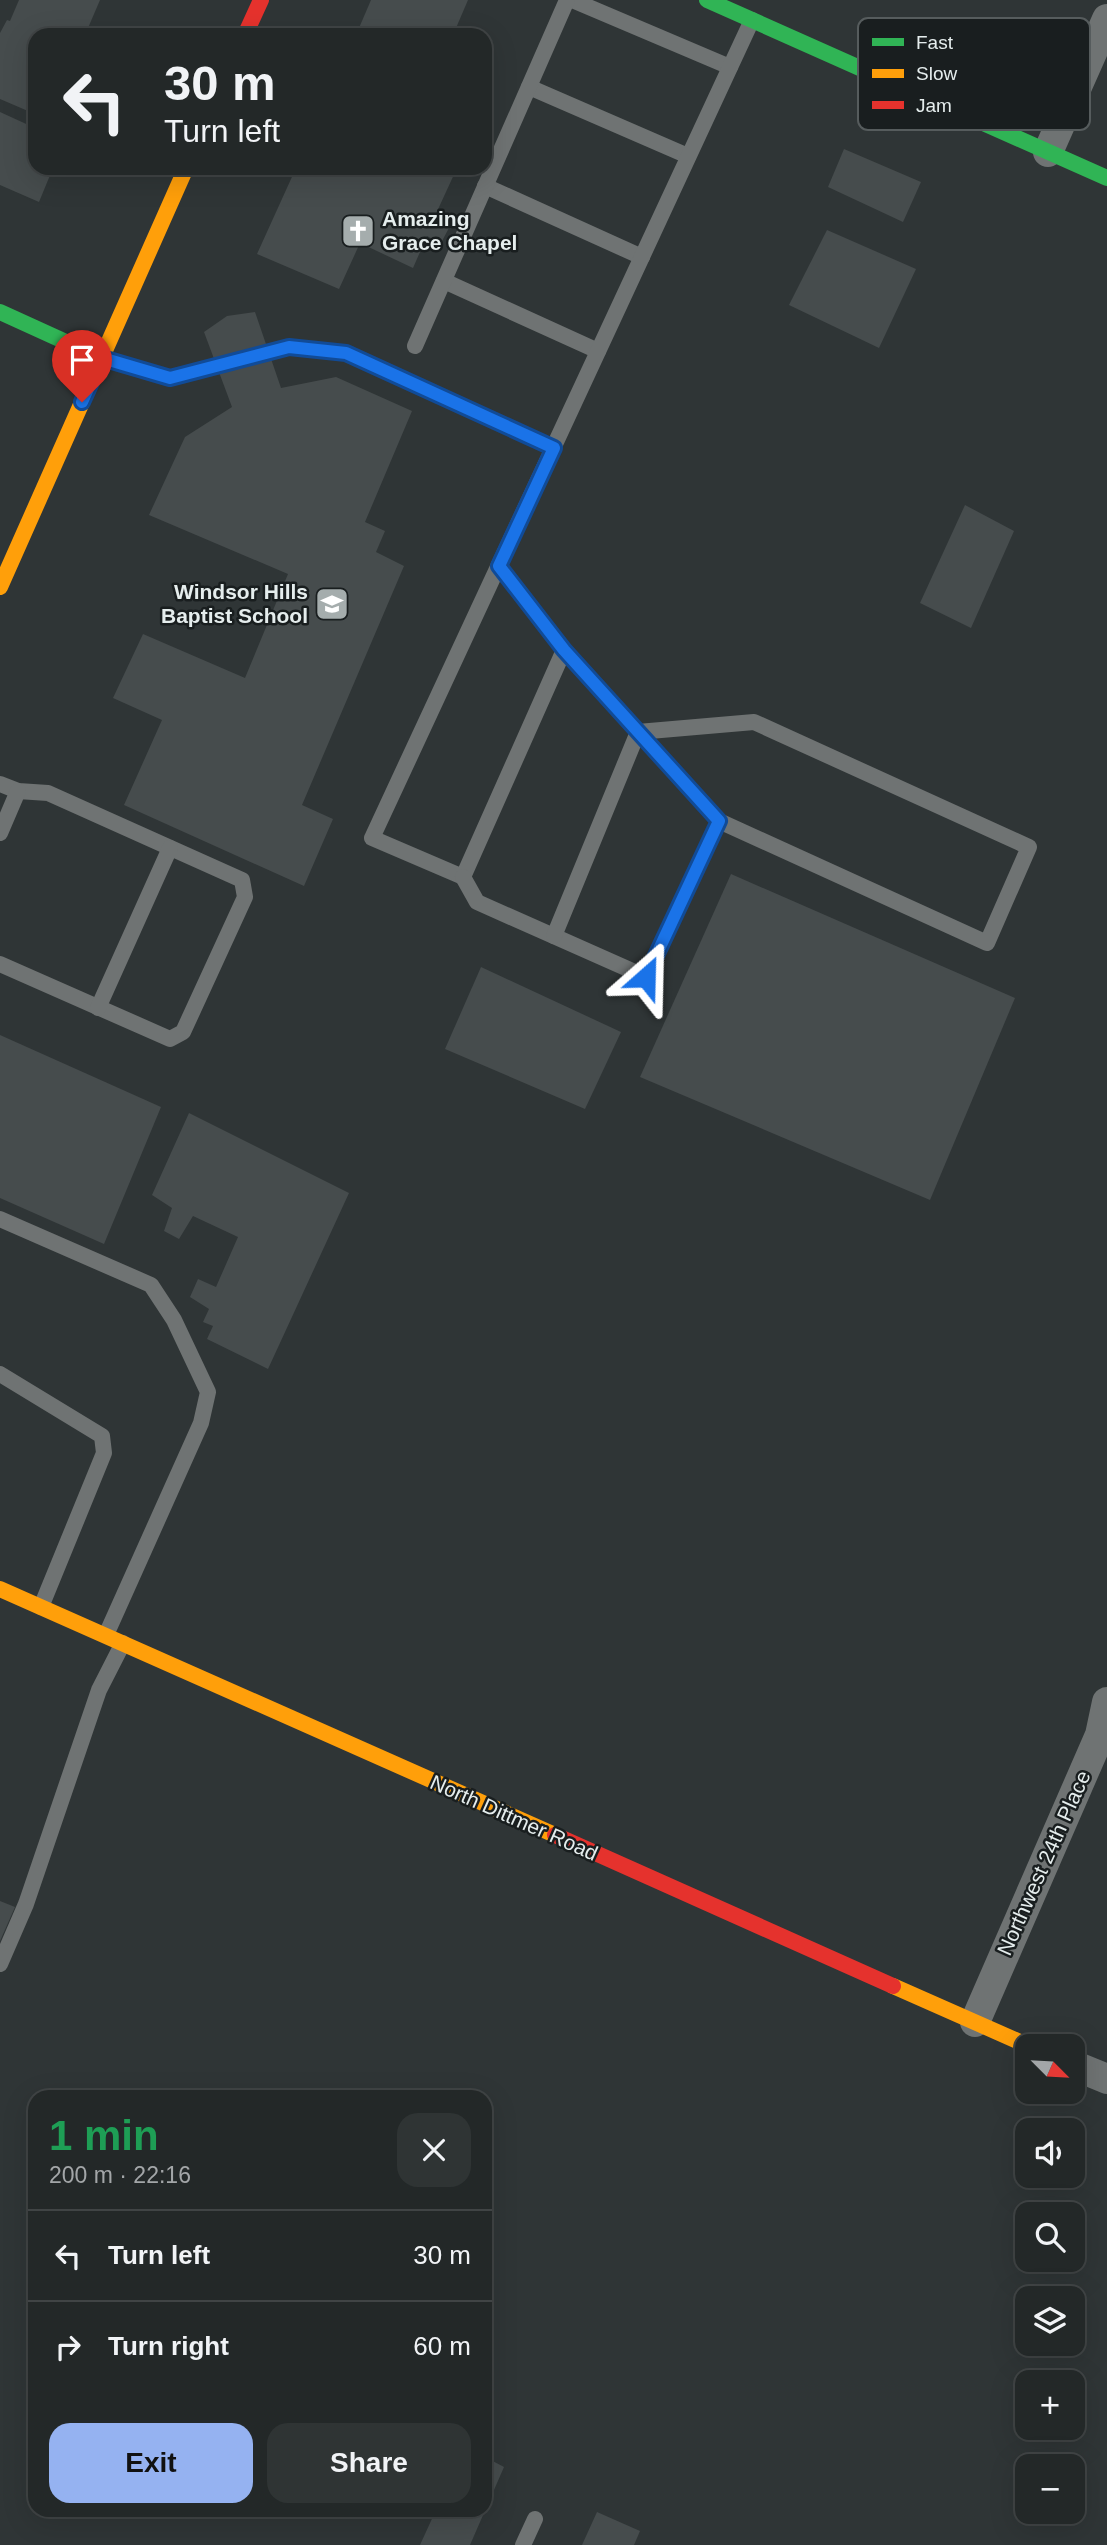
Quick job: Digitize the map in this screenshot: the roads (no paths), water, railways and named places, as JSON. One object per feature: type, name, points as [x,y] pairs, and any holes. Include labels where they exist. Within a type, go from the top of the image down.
[{"type":"street","points":[[248,28],[261,0]]},
{"type":"street","points":[[707,0],[858,67]]},
{"type":"street","points":[[1090,57],[1107,19]]},
{"type":"street","points":[[999,130],[1107,178]]},
{"type":"street","points":[[1048,152],[1058,130]]},
{"type":"street","points":[[0,587],[17,535],[102,358],[183,175]]},
{"type":"street","points":[[0,312],[102,358]]},
{"type":"street","name":"North Dittmer Road","points":[[0,1589],[1015,2040]]},
{"type":"street","name":"Northwest 24th Place","points":[[975,2022],[1100,1735],[1107,1702]]},
{"type":"street","points":[[1085,2070],[1107,2080]]},
{"type":"lane","points":[[492,170],[569,0],[730,67]]},
{"type":"lane","points":[[719,821],[646,977],[477,902],[463,877],[372,838],[752,20]]},
{"type":"lane","points":[[529,87],[688,156]]},
{"type":"lane","points":[[415,346],[490,175]]},
{"type":"lane","points":[[485,186],[642,257]]},
{"type":"lane","points":[[444,281],[598,351]]},
{"type":"lane","points":[[102,358],[170,378],[289,347],[346,353],[554,448]]},
{"type":"lane","points":[[499,566],[564,650],[638,732],[719,821],[987,943],[1029,847],[754,722],[638,732]]},
{"type":"lane","points":[[463,877],[564,650]]},
{"type":"lane","points":[[554,936],[638,732]]},
{"type":"lane","points":[[0,783],[18,792],[48,793],[242,880],[245,897],[183,1032],[170,1039],[0,964]]},
{"type":"lane","points":[[0,833],[18,792]]},
{"type":"lane","points":[[98,1008],[170,848]]},
{"type":"lane","points":[[0,1219],[151,1285],[174,1320],[208,1392],[201,1423],[105,1636]]},
{"type":"lane","points":[[0,1374],[102,1436],[104,1453],[41,1607]]},
{"type":"lane","points":[[0,1964],[26,1904],[99,1690],[123,1643]]},
{"type":"lane","points":[[523,2545],[535,2519]]},
{"type":"place","name":"Amazing Grace Chapel","points":[[358,231]]},
{"type":"place","name":"Windsor Hills Baptist School","points":[[332,604]]}]
